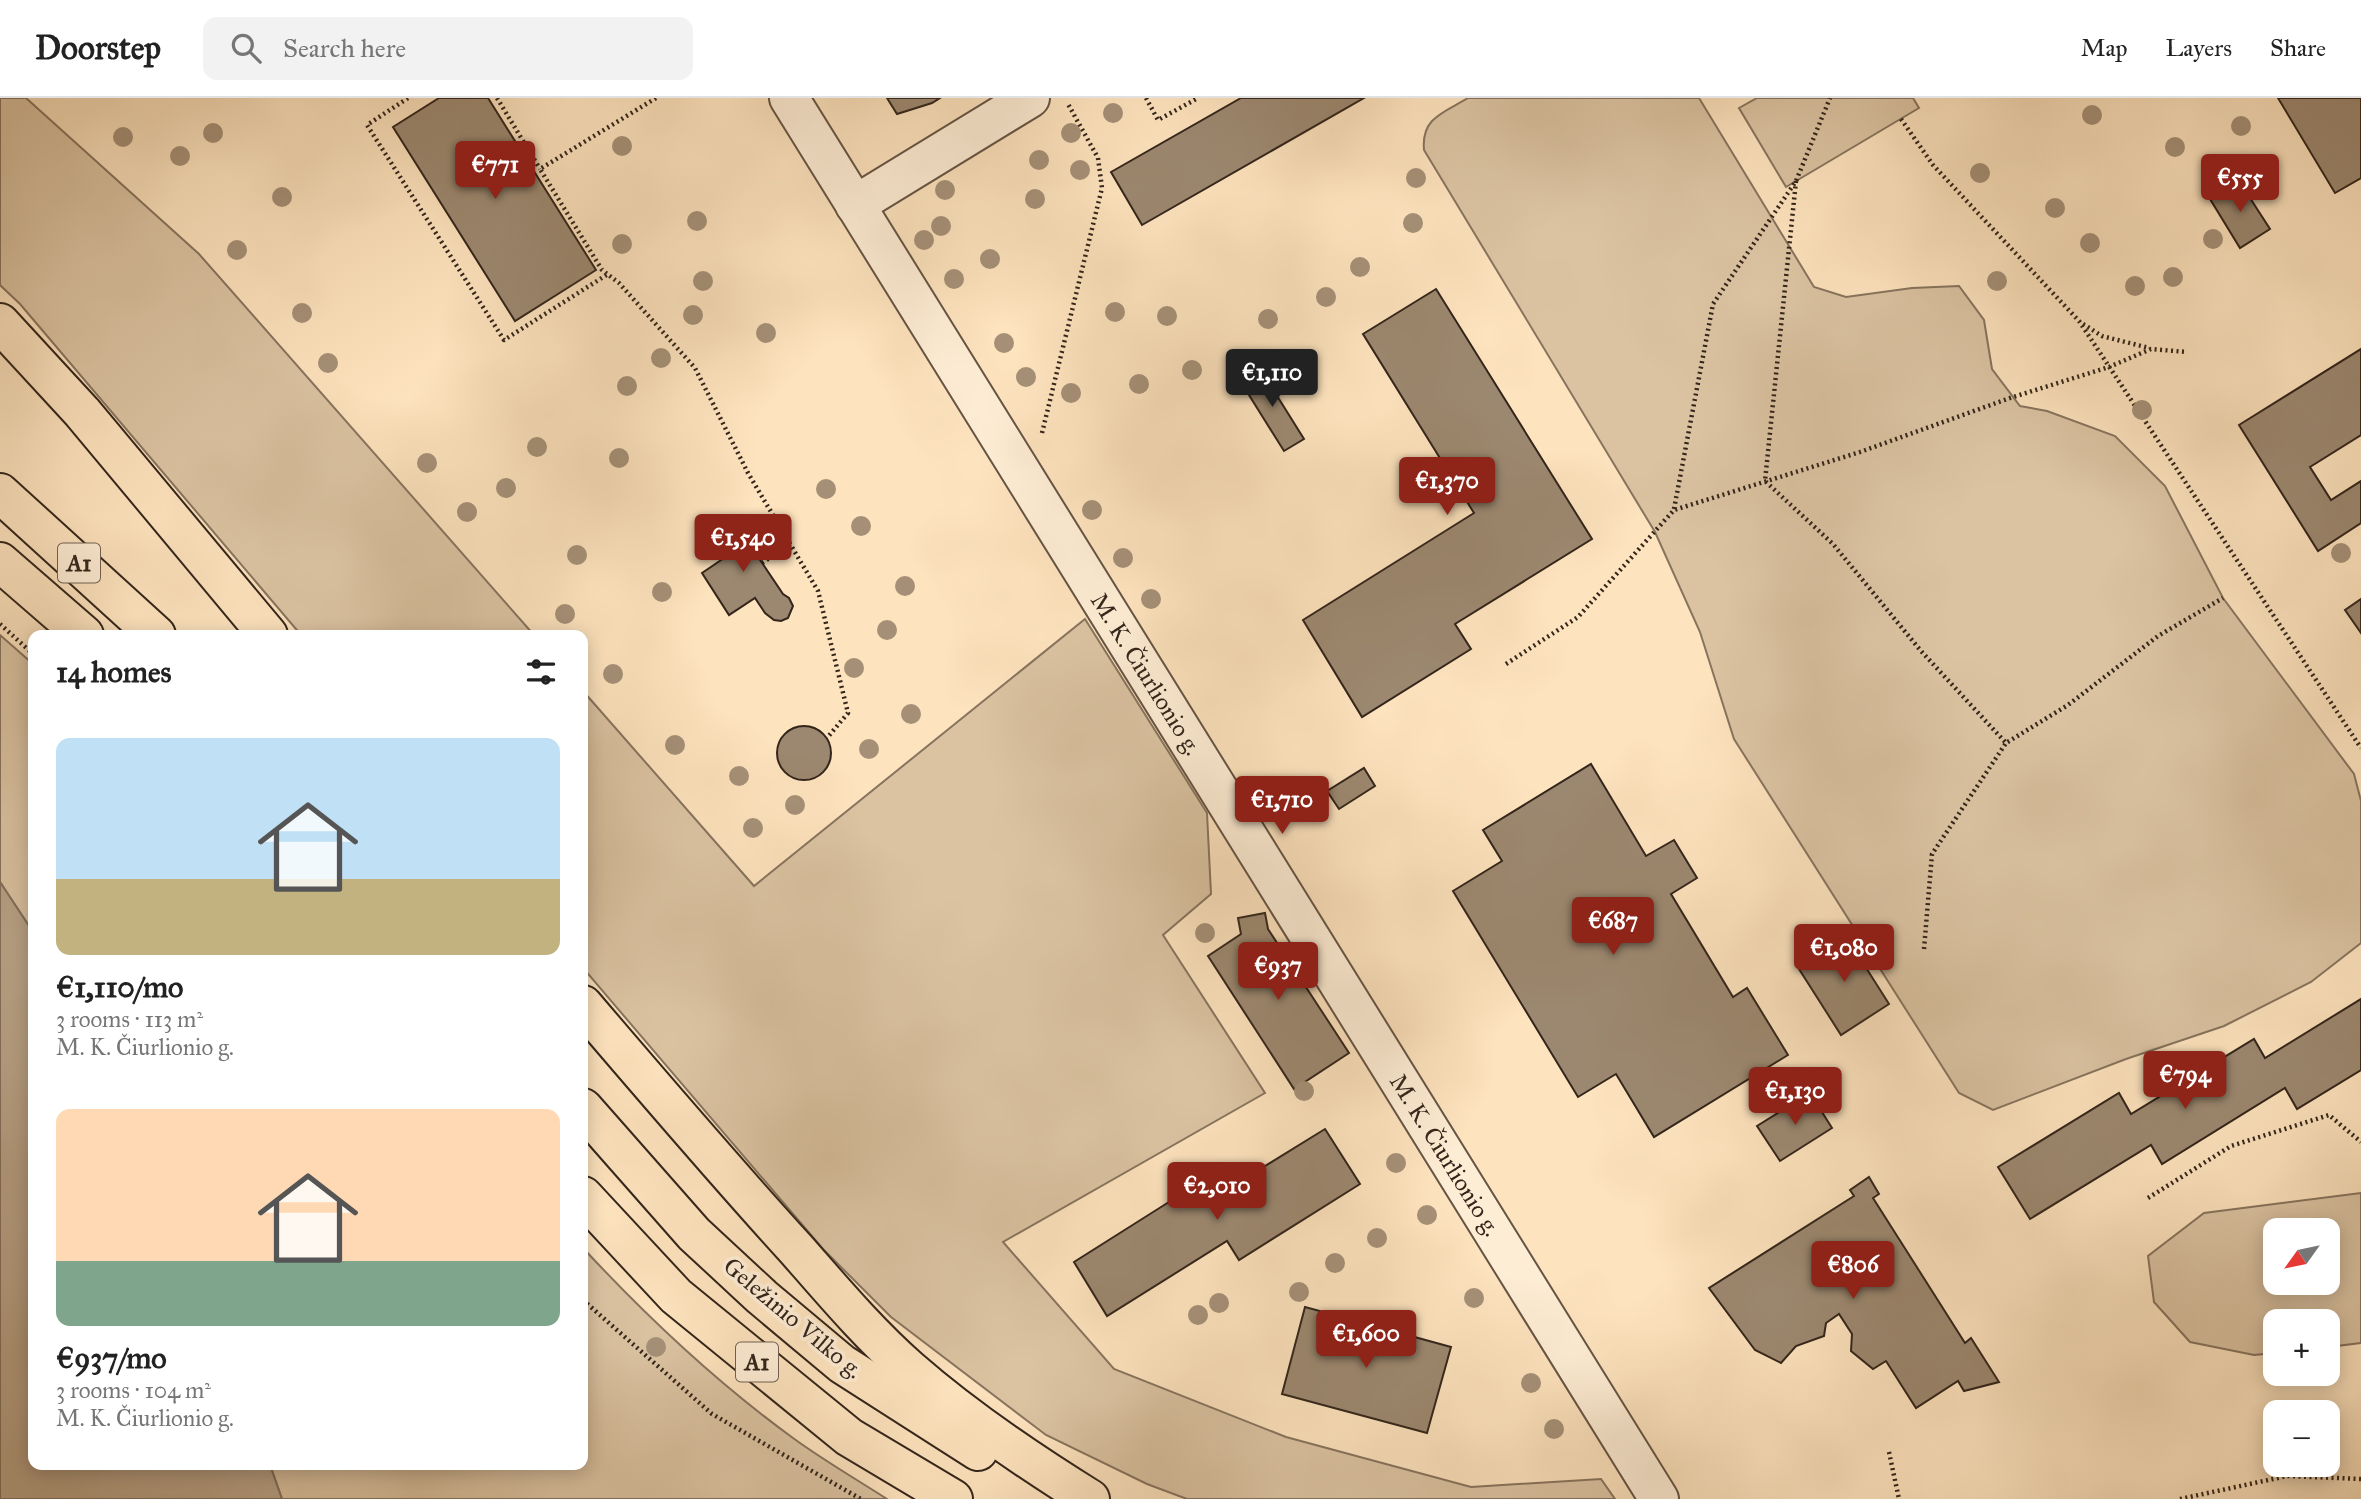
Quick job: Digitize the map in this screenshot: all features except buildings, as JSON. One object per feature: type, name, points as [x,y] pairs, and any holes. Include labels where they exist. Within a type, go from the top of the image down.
[{"type":"highway","points":[[0,323],[82,412],[264,630]]},
{"type":"highway","name":"A1","points":[[0,493],[151,630]]},
{"type":"highway","name":"A1","points":[[0,562],[78,630]]},
{"type":"highway","points":[[588,1011],[725,1171],[850,1310],[908,1368],[975,1422],[1090,1499]]},
{"type":"highway","name":"Geležinio Vilko g.","points":[[588,1114],[694,1234],[762,1297],[842,1364],[982,1454],[1079,1499]]},
{"type":"highway","name":"A1","points":[[588,1201],[676,1296],[763,1367],[849,1437],[953,1499]]},
{"type":"street","name":"M. K. Čiurlionio g.","points":[[789,98],[1659,1499]]},
{"type":"street","points":[[855,205],[1030,98]]},
{"type":"path","points":[[408,98],[367,125],[504,340],[608,274]]},
{"type":"path","points":[[497,98],[602,270],[619,283],[695,368],[748,473],[818,591],[848,713],[827,738]]},
{"type":"path","points":[[540,169],[656,98]]},
{"type":"path","points":[[1029,485],[1102,188],[1098,158],[1065,98]]},
{"type":"path","points":[[1146,98],[1158,120],[1198,98]]},
{"type":"path","points":[[1674,510],[1713,304],[1796,181],[1830,98]]},
{"type":"path","points":[[1901,119],[1933,165],[2079,321],[2361,748]]},
{"type":"path","points":[[1765,481],[1796,181]]},
{"type":"path","points":[[2079,321],[2102,336],[2151,349],[2187,352]]},
{"type":"path","points":[[1506,664],[1578,617],[1674,510],[1860,452],[2010,398],[2109,367],[2151,349]]},
{"type":"path","points":[[1765,481],[1833,544],[1921,652],[2006,743]]},
{"type":"path","points":[[762,563],[790,544]]},
{"type":"path","points":[[1924,949],[1932,854],[2006,743],[2068,705],[2158,636],[2223,598]]},
{"type":"path","points":[[0,624],[28,649]]},
{"type":"path","points":[[2148,1198],[2231,1146],[2329,1115],[2361,1142]]},
{"type":"path","points":[[588,1304],[712,1414],[862,1499]]},
{"type":"path","points":[[1889,1452],[1899,1499]]},
{"type":"path","points":[[2180,1499],[2287,1476],[2361,1479]]},
{"type":"shaded area","points":[[0,98],[26,98],[199,254],[530,630],[297,630],[20,304],[0,285]]},
{"type":"shaded area","points":[[1468,98],[1699,98],[1814,287],[1846,297],[1912,288],[1959,286],[1984,320],[1992,369],[2020,406],[2047,411],[2115,436],[2165,486],[2223,598],[2354,774],[2361,801],[2361,943],[2311,982],[2224,1026],[2126,1059],[1993,1110],[1959,1093],[1734,739],[1700,632],[1655,532],[1424,150],[1426,130],[1430,123]]},
{"type":"shaded area","points":[[1757,98],[1913,98],[1919,108],[1786,187],[1739,108]]},
{"type":"shaded area","points":[[1085,619],[1207,813],[1211,894],[1163,935],[1265,1093],[1003,1242],[1114,1369],[1286,1437],[1471,1487],[1601,1479],[1615,1499],[1187,1499],[1147,1484],[1046,1435],[891,1317],[823,1249],[588,974],[588,697],[754,886]]},
{"type":"shaded area","points":[[0,635],[28,660],[28,924],[0,882]]},
{"type":"shaded area","points":[[0,882],[28,924],[28,1470],[272,1470],[282,1499],[0,1499]]},
{"type":"shaded area","points":[[2361,1193],[2361,1343],[2340,1346],[2340,1309],[2263,1309],[2263,1354],[2254,1355],[2190,1342],[2154,1302],[2148,1256],[2204,1213]]},
{"type":"shaded area","points":[[588,1253],[657,1324],[764,1417],[887,1499],[282,1499],[272,1470],[588,1470]]}]
